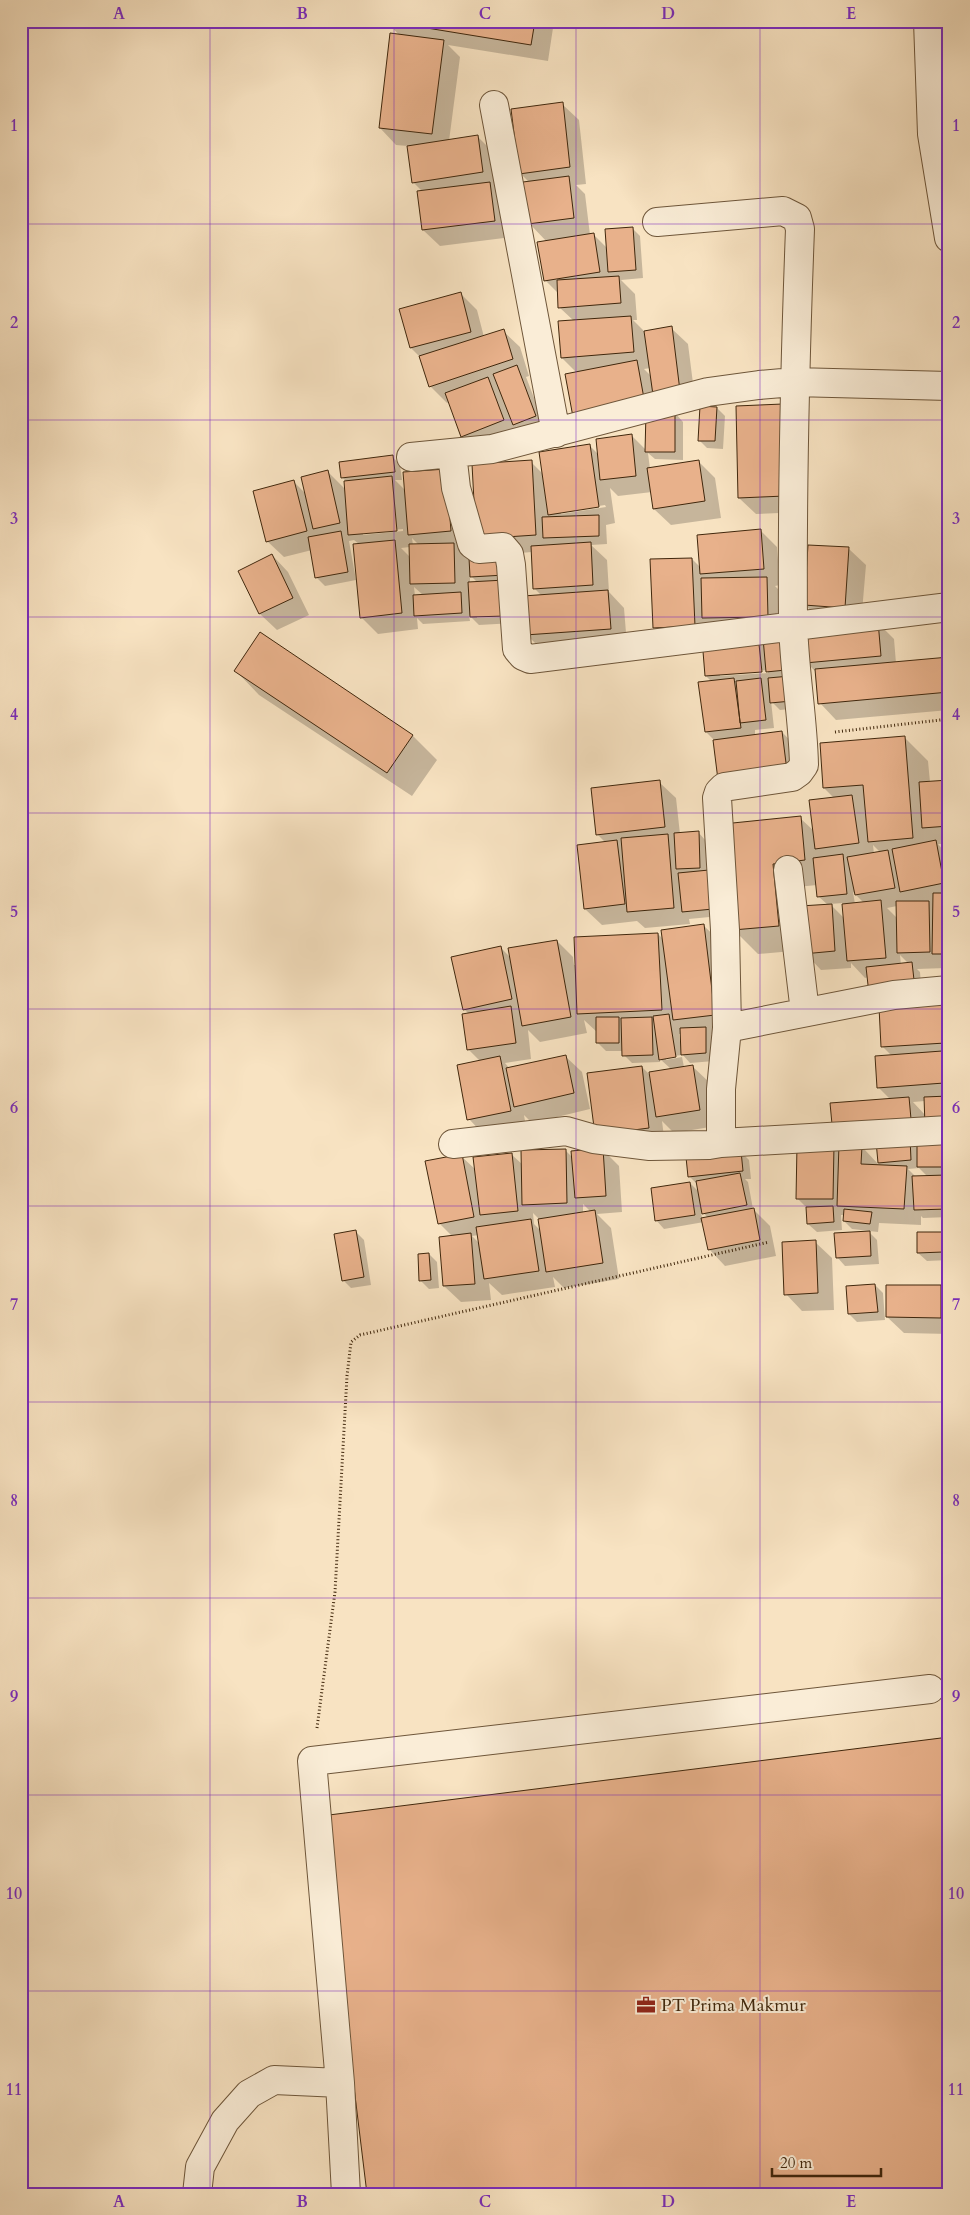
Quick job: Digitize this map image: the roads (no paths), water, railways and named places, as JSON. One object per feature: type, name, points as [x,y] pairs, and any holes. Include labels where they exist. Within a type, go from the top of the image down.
[{"type":"street","points":[[928,21],[932,134],[949,238]]},
{"type":"street","points":[[494,106],[556,433]]},
{"type":"street","points":[[657,222],[783,211],[797,218],[800,229],[794,382],[793,625],[804,765],[799,772],[792,776],[724,787],[718,792],[728,1028],[721,1089],[720,1143]]},
{"type":"street","points":[[411,457],[492,449],[708,392],[794,382],[949,386]]},
{"type":"street","points":[[452,453],[456,488],[472,544],[479,549],[503,547],[509,554],[512,565],[517,649],[523,656],[530,659],[949,607]]},
{"type":"street","points":[[788,870],[805,1012]]},
{"type":"street","points":[[728,1028],[894,995],[949,990]]},
{"type":"street","points":[[453,1144],[566,1131],[594,1139],[650,1146],[709,1145],[949,1130]]},
{"type":"street","points":[[346,2194],[340,2083],[312,1761],[930,1689]]},
{"type":"street","points":[[197,2194],[200,2167],[225,2121],[249,2094],[274,2080],[340,2083]]},
{"type":"place","name":"PT Prima Makmur","points":[[646,2005]]}]
